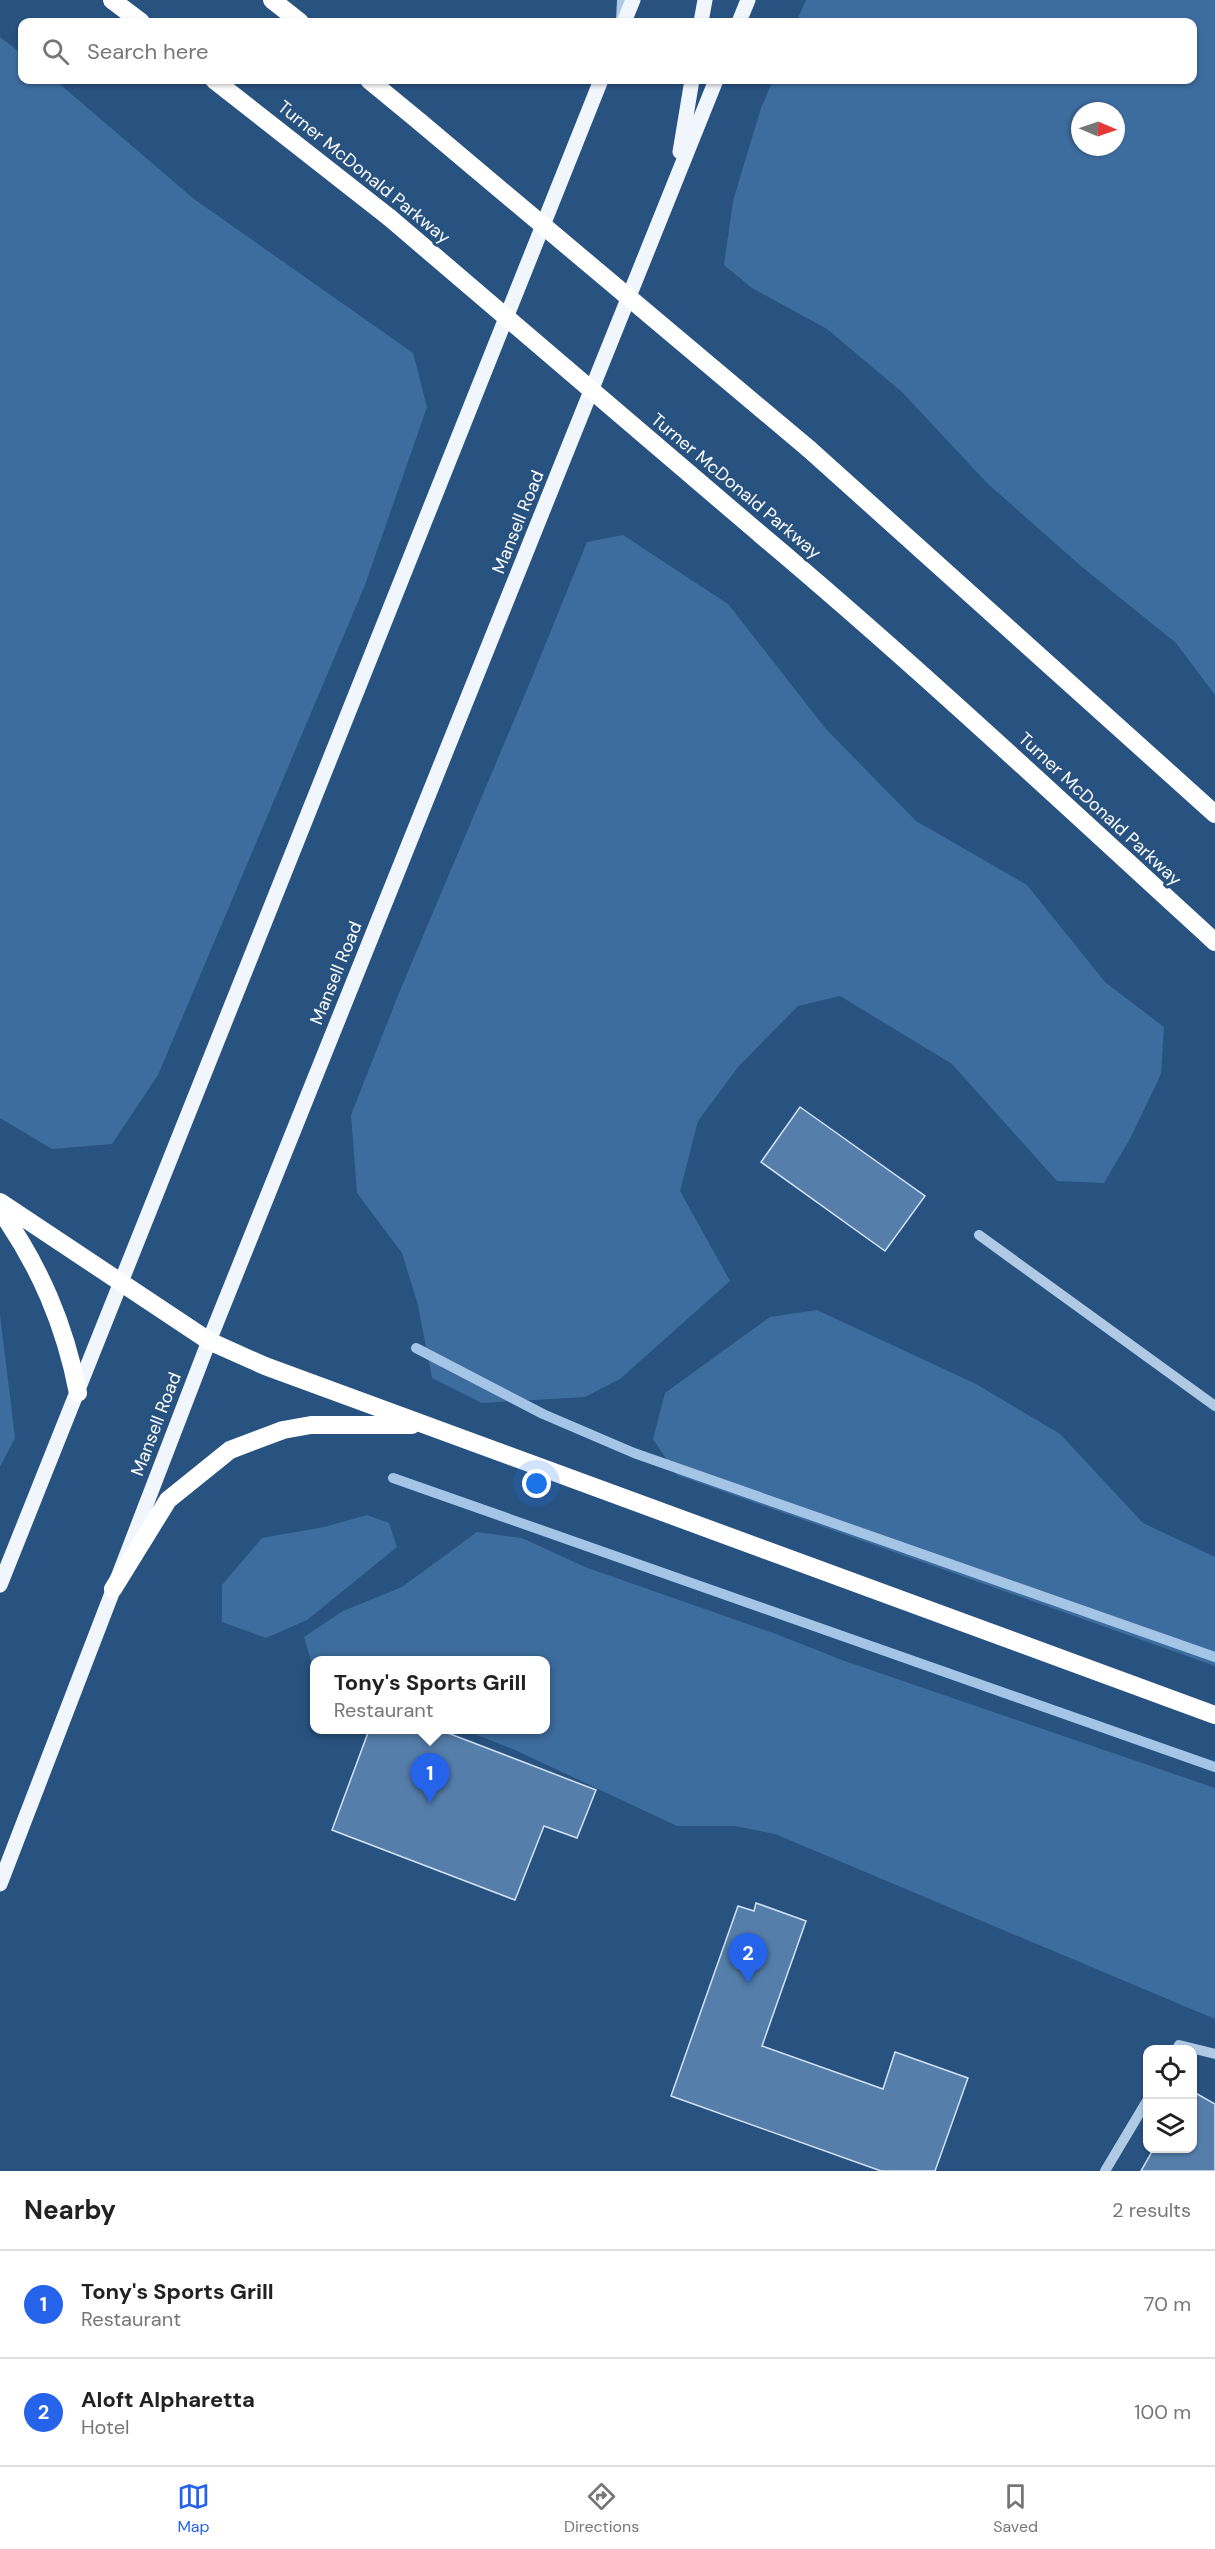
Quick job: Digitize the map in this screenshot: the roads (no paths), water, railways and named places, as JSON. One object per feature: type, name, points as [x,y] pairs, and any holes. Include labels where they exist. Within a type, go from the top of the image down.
[{"type":"highway","points":[[112,0],[136,18]]},
{"type":"highway","points":[[272,0],[295,18]]},
{"type":"highway","name":"Turner McDonald Parkway","points":[[219,84],[390,218],[830,592],[1215,942]]},
{"type":"highway","points":[[374,84],[809,449],[1215,814]]},
{"type":"highway","points":[[0,1202],[209,1341],[265,1366],[1215,1715]]},
{"type":"highway","points":[[0,1210],[24,1244],[54,1307],[70,1352],[78,1393]]},
{"type":"highway","points":[[113,1589],[168,1500],[230,1450],[255,1438],[310,1425],[426,1426]]},
{"type":"main road","points":[[624,18],[633,0]]},
{"type":"main road","points":[[702,18],[705,0]]},
{"type":"main road","points":[[741,18],[748,0]]},
{"type":"main road","points":[[0,1585],[599,84]]},
{"type":"main road","points":[[675,182],[691,84]]},
{"type":"main road","name":"Mansell Road","points":[[0,1884],[209,1341],[714,84]]},
{"type":"lane","points":[[622,0],[622,18]]},
{"type":"lane","points":[[979,1235],[1215,1406]]},
{"type":"lane","points":[[1197,2050],[1215,2054]]},
{"type":"lane","points":[[1105,2171],[1143,2107]]},
{"type":"waterway","points":[[416,1348],[543,1414],[634,1453],[1215,1657]]},
{"type":"waterway","points":[[393,1478],[1215,1767]]},
{"type":"place","name":"Tony's Sports Grill","points":[[430,1803]]},
{"type":"place","name":"Aloft Alpharetta","points":[[748,1983]]}]
